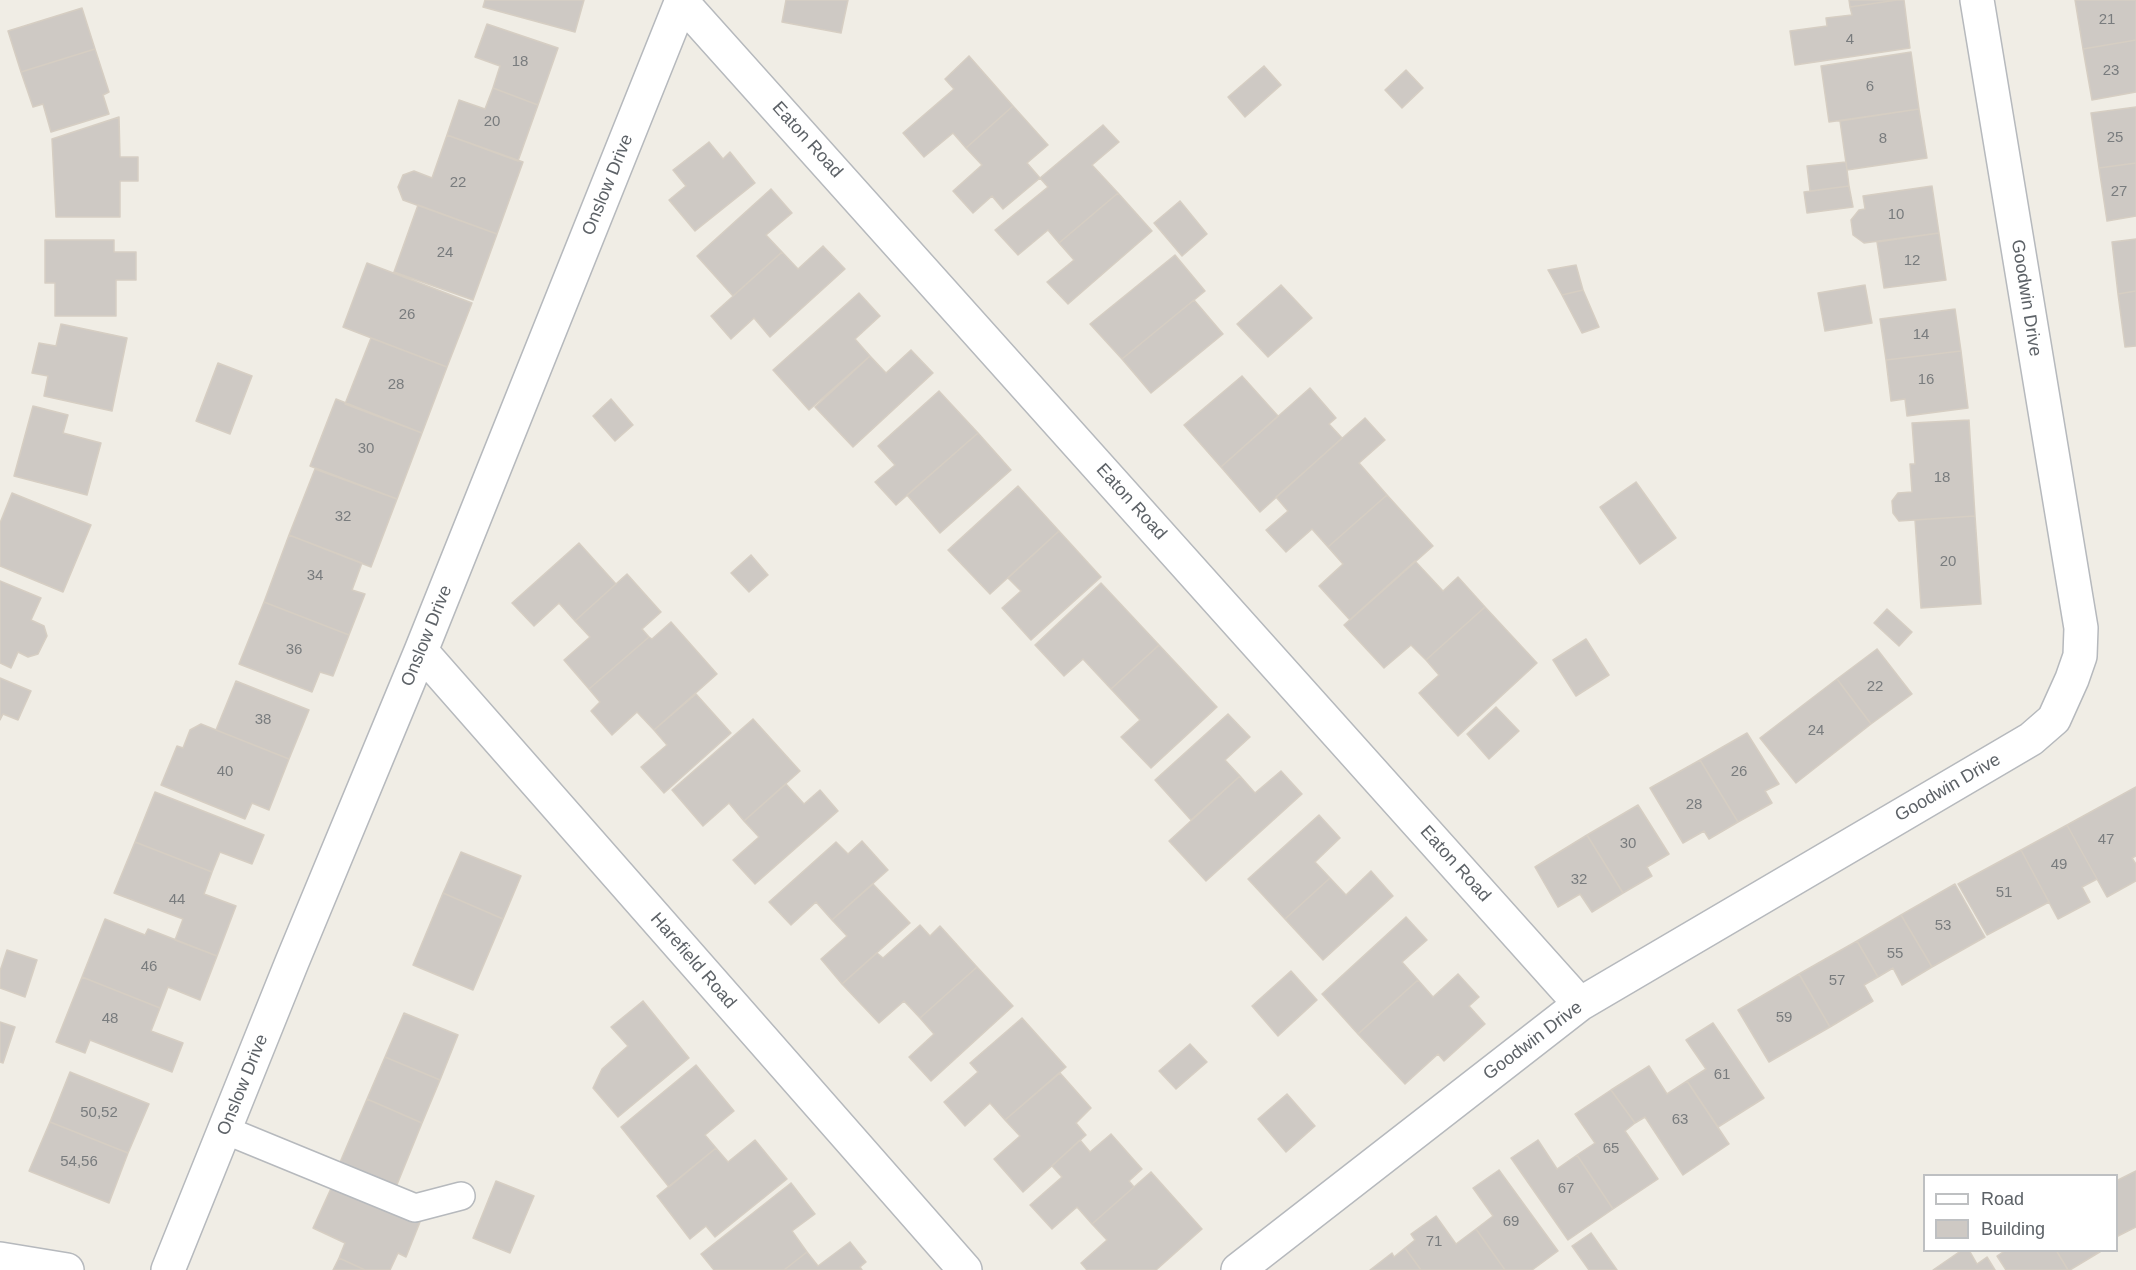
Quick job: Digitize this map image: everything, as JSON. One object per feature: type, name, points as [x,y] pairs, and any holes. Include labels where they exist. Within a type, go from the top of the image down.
[{"type":"street","name":"Eaton Road","points":[[681,0],[1580,1004]]},
{"type":"street","name":"Onslow Drive","points":[[168,1270],[292,962],[422,651],[681,0]]},
{"type":"street","name":"Goodwin Drive","points":[[1238,1270],[1580,1004],[2031,739],[2054,719],[2080,656],[2081,628],[1977,0]]},
{"type":"street","name":"Harefield Road","points":[[422,651],[965,1270]]},
{"type":"street","points":[[0,1258],[67,1270]]},
{"type":"lane","points":[[225,1130],[415,1208],[461,1196]]},
{"type":"building","points":[[485,0],[584,0],[575,32],[483,7]]},
{"type":"building","points":[[786,0],[848,0],[841,33],[782,22]]},
{"type":"building","points":[[1849,0],[1897,0],[1850,7]]},
{"type":"building","points":[[1904,0],[1910,48],[1795,65],[1790,31],[1827,26],[1826,18],[1852,15],[1850,7]]},
{"type":"building","points":[[2075,0],[2136,0],[2136,40],[2083,49]]},
{"type":"building","points":[[82,8],[95,49],[21,72],[8,31]]},
{"type":"building","points":[[487,24],[558,48],[538,105],[493,88],[500,66],[475,57]]},
{"type":"building","points":[[2136,40],[2136,92],[2092,100],[2083,49]]},
{"type":"building","points":[[95,49],[109,92],[103,95],[109,114],[51,132],[43,104],[33,107],[21,72]]},
{"type":"building","points":[[1911,52],[1919,109],[1829,122],[1821,66]]},
{"type":"building","points":[[969,56],[1013,106],[966,148],[953,133],[924,157],[903,133],[954,89],[945,79]]},
{"type":"building","points":[[1264,66],[1281,85],[1245,117],[1228,97]]},
{"type":"building","points":[[1406,70],[1423,88],[1402,108],[1385,90]]},
{"type":"building","points":[[493,88],[538,105],[518,161],[447,135],[459,100],[485,109]]},
{"type":"building","points":[[1013,106],[1048,145],[1027,163],[1040,178],[1003,209],[992,196],[973,213],[953,191],[982,165],[966,148]]},
{"type":"building","points":[[2136,107],[2136,163],[2099,168],[2091,113]]},
{"type":"building","points":[[1919,109],[1927,158],[1847,170],[1840,121]]},
{"type":"building","points":[[119,117],[120,157],[138,157],[138,181],[120,181],[120,217],[56,217],[52,139]]},
{"type":"building","points":[[1103,125],[1119,142],[1092,165],[1118,193],[1059,243],[1048,230],[1018,255],[995,230],[1048,187],[1040,178]]},
{"type":"building","points":[[447,135],[523,162],[497,234],[403,200],[398,187],[403,175],[414,171],[432,178]]},
{"type":"building","points":[[709,142],[723,159],[730,152],[755,183],[695,231],[669,200],[686,186],[673,170]]},
{"type":"building","points":[[1846,162],[1849,186],[1810,191],[1807,166]]},
{"type":"building","points":[[2136,163],[2136,216],[2107,221],[2099,168]]},
{"type":"building","points":[[1849,186],[1853,207],[1807,213],[1804,192]]},
{"type":"building","points":[[1932,186],[1939,233],[1864,243],[1853,235],[1851,220],[1859,210],[1865,209],[1863,196]]},
{"type":"building","points":[[771,189],[792,213],[766,235],[782,252],[733,296],[697,256]]},
{"type":"building","points":[[1118,193],[1152,231],[1068,304],[1047,282],[1074,260],[1059,243]]},
{"type":"building","points":[[1180,201],[1207,234],[1182,256],[1154,223]]},
{"type":"building","points":[[418,205],[497,234],[473,300],[394,272]]},
{"type":"building","points":[[1939,233],[1946,280],[1884,288],[1877,242]]},
{"type":"building","points":[[2136,239],[2136,291],[2118,294],[2112,242]]},
{"type":"building","points":[[45,240],[114,240],[114,252],[136,252],[136,280],[116,280],[116,316],[55,316],[55,283],[45,283]]},
{"type":"building","points":[[823,246],[845,269],[770,337],[754,318],[731,339],[711,316],[782,252],[798,269]]},
{"type":"building","points":[[1175,255],[1205,291],[1122,359],[1090,324]]},
{"type":"building","points":[[367,263],[472,303],[447,367],[343,327]]},
{"type":"building","points":[[1576,265],[1583,290],[1562,295],[1548,270]]},
{"type":"building","points":[[1281,285],[1312,318],[1268,357],[1237,324]]},
{"type":"building","points":[[1865,285],[1872,323],[1825,331],[1818,293]]},
{"type":"building","points":[[1583,290],[1599,327],[1582,333],[1562,295]]},
{"type":"building","points":[[2136,291],[2136,346],[2125,347],[2118,294]]},
{"type":"building","points":[[859,293],[880,316],[855,339],[870,356],[809,410],[773,370]]},
{"type":"building","points":[[1194,300],[1223,334],[1151,393],[1122,359]]},
{"type":"building","points":[[1955,309],[1961,351],[1886,360],[1880,319]]},
{"type":"building","points":[[61,324],[127,338],[112,411],[44,396],[48,376],[32,373],[39,343],[56,346]]},
{"type":"building","points":[[371,338],[447,367],[422,433],[345,404]]},
{"type":"building","points":[[911,350],[933,373],[853,447],[815,407],[870,356],[886,373]]},
{"type":"building","points":[[1961,351],[1968,408],[1907,416],[1905,399],[1891,401],[1886,360]]},
{"type":"building","points":[[218,363],[252,376],[230,434],[196,421]]},
{"type":"building","points":[[1242,376],[1278,416],[1221,467],[1184,425]]},
{"type":"building","points":[[1310,388],[1336,418],[1329,424],[1342,438],[1260,512],[1221,467]]},
{"type":"building","points":[[939,391],[978,433],[896,505],[875,482],[895,465],[878,446]]},
{"type":"building","points":[[336,399],[422,433],[397,499],[310,466]]},
{"type":"building","points":[[611,399],[633,425],[615,441],[593,416]]},
{"type":"building","points":[[33,406],[68,415],[63,433],[101,443],[87,495],[14,476]]},
{"type":"building","points":[[1365,418],[1385,440],[1359,463],[1387,495],[1328,547],[1312,529],[1286,552],[1266,530],[1288,511],[1276,497]]},
{"type":"building","points":[[1969,420],[1975,516],[1899,521],[1893,513],[1892,501],[1898,493],[1912,492],[1910,464],[1915,464],[1912,423]]},
{"type":"building","points":[[978,433],[1011,470],[940,533],[907,495]]},
{"type":"building","points":[[315,469],[397,499],[371,567],[289,535]]},
{"type":"building","points":[[1636,482],[1676,538],[1640,564],[1600,507]]},
{"type":"building","points":[[1018,486],[1059,531],[990,594],[948,550]]},
{"type":"building","points":[[12,493],[91,525],[63,592],[0,566],[0,523]]},
{"type":"building","points":[[1387,495],[1433,546],[1350,620],[1319,586],[1343,564],[1328,547]]},
{"type":"building","points":[[1975,516],[1981,604],[1921,608],[1915,520]]},
{"type":"building","points":[[1059,531],[1101,577],[1031,640],[1002,608],[1021,591],[1008,578]]},
{"type":"building","points":[[289,535],[362,563],[352,590],[365,594],[349,635],[264,602]]},
{"type":"building","points":[[579,543],[616,584],[575,621],[559,603],[534,626],[512,603]]},
{"type":"building","points":[[751,555],[768,575],[749,592],[731,573]]},
{"type":"building","points":[[1415,561],[1443,591],[1458,577],[1485,607],[1426,660],[1411,645],[1384,668],[1344,625]]},
{"type":"building","points":[[627,574],[661,612],[642,629],[649,637],[589,689],[564,660],[590,637],[575,621]]},
{"type":"building","points":[[0,581],[41,598],[31,620],[44,626],[47,636],[38,654],[28,657],[18,652],[11,668],[0,663]]},
{"type":"building","points":[[1101,583],[1159,645],[1111,689],[1083,659],[1064,676],[1035,645]]},
{"type":"building","points":[[264,602],[349,635],[333,676],[320,672],[312,692],[239,664]]},
{"type":"building","points":[[1485,607],[1537,663],[1458,736],[1419,693],[1439,675],[1426,660]]},
{"type":"building","points":[[1887,609],[1912,632],[1899,646],[1874,623]]},
{"type":"building","points":[[671,622],[717,674],[654,730],[637,712],[612,735],[591,711],[600,702],[589,689],[649,637],[652,639]]},
{"type":"building","points":[[1586,639],[1609,675],[1576,696],[1553,660]]},
{"type":"building","points":[[1159,645],[1217,707],[1151,768],[1121,737],[1140,720],[1111,689]]},
{"type":"building","points":[[1877,649],[1912,694],[1871,724],[1837,679]]},
{"type":"building","points":[[0,678],[31,691],[18,720],[3,714],[0,720]]},
{"type":"building","points":[[1837,679],[1871,724],[1796,783],[1760,738]]},
{"type":"building","points":[[236,681],[309,710],[289,759],[216,730]]},
{"type":"building","points":[[696,694],[731,733],[664,793],[641,767],[667,745],[654,730]]},
{"type":"building","points":[[1496,707],[1519,731],[1489,759],[1467,734]]},
{"type":"building","points":[[1228,714],[1250,737],[1225,760],[1240,776],[1191,820],[1155,780]]},
{"type":"building","points":[[753,719],[800,771],[744,821],[729,803],[703,826],[672,790]]},
{"type":"building","points":[[201,724],[289,759],[269,810],[252,803],[245,819],[161,785],[177,746],[183,748],[190,730]]},
{"type":"building","points":[[1747,733],[1779,784],[1765,791],[1772,803],[1738,822],[1700,760]]},
{"type":"building","points":[[1700,760],[1738,822],[1709,839],[1704,831],[1683,843],[1650,788]]},
{"type":"building","points":[[1281,771],[1302,794],[1206,881],[1169,841],[1240,776],[1255,793]]},
{"type":"building","points":[[786,784],[804,804],[820,790],[838,811],[755,884],[733,860],[759,837],[744,821]]},
{"type":"building","points":[[2136,787],[2136,856],[2132,858],[2136,864],[2136,881],[2107,897],[2067,825]]},
{"type":"building","points":[[155,792],[264,835],[252,864],[220,852],[212,872],[135,842]]},
{"type":"building","points":[[1638,805],[1669,854],[1647,867],[1652,876],[1623,893],[1587,835]]},
{"type":"building","points":[[1319,815],[1340,838],[1315,862],[1330,878],[1285,919],[1248,879]]},
{"type":"building","points":[[2067,825],[2097,879],[2082,887],[2090,902],[2058,919],[2021,850]]},
{"type":"building","points":[[1587,835],[1623,893],[1592,912],[1580,894],[1558,907],[1535,867]]},
{"type":"building","points":[[862,841],[888,870],[832,920],[816,902],[791,925],[769,902],[836,842],[848,854]]},
{"type":"building","points":[[135,842],[212,872],[204,894],[236,906],[217,956],[175,940],[183,919],[114,893]]},
{"type":"building","points":[[2021,850],[2049,902],[1987,935],[1958,884]]},
{"type":"building","points":[[461,852],[521,876],[503,919],[443,893]]},
{"type":"building","points":[[1371,871],[1393,896],[1323,960],[1285,919],[1330,878],[1346,895]]},
{"type":"building","points":[[873,884],[910,923],[842,984],[821,959],[847,936],[832,920]]},
{"type":"building","points":[[1955,884],[1985,937],[1932,967],[1901,915]]},
{"type":"building","points":[[443,893],[503,919],[473,990],[413,965]]},
{"type":"building","points":[[1901,915],[1932,967],[1902,985],[1893,968],[1878,977],[1857,941]]},
{"type":"building","points":[[1406,917],[1427,940],[1402,962],[1418,980],[1358,1034],[1322,994]]},
{"type":"building","points":[[105,919],[145,935],[148,929],[217,956],[200,1000],[168,987],[160,1008],[82,977]]},
{"type":"building","points":[[920,925],[930,936],[940,926],[977,967],[920,1018],[904,1001],[879,1023],[842,984],[877,953],[883,958]]},
{"type":"building","points":[[1857,941],[1878,977],[1864,985],[1873,1001],[1830,1027],[1799,974]]},
{"type":"building","points":[[7,950],[37,960],[25,997],[0,988],[0,971]]},
{"type":"building","points":[[977,967],[1013,1006],[931,1081],[909,1057],[934,1034],[920,1018]]},
{"type":"building","points":[[1291,971],[1317,1000],[1278,1036],[1252,1006]]},
{"type":"building","points":[[1458,974],[1479,997],[1469,1006],[1485,1024],[1444,1061],[1438,1054],[1405,1084],[1358,1034],[1418,980],[1433,997]]},
{"type":"building","points":[[1799,974],[1830,1027],[1769,1062],[1738,1010]]},
{"type":"building","points":[[82,977],[160,1008],[151,1031],[183,1043],[172,1072],[90,1040],[85,1053],[56,1042]]},
{"type":"building","points":[[643,1001],[689,1058],[618,1117],[593,1088],[602,1069],[628,1046],[611,1027]]},
{"type":"building","points":[[404,1013],[458,1035],[440,1080],[385,1057]]},
{"type":"building","points":[[1022,1018],[1066,1067],[1005,1120],[990,1103],[965,1126],[944,1102],[978,1072],[970,1063]]},
{"type":"building","points":[[0,1022],[15,1027],[3,1063],[0,1062]]},
{"type":"building","points":[[1713,1023],[1764,1098],[1718,1127],[1687,1081],[1706,1069],[1686,1040]]},
{"type":"building","points":[[1190,1044],[1207,1062],[1176,1089],[1159,1071]]},
{"type":"building","points":[[385,1057],[440,1080],[422,1123],[367,1099]]},
{"type":"building","points":[[696,1065],[734,1111],[705,1135],[716,1148],[669,1187],[621,1127]]},
{"type":"building","points":[[1649,1066],[1667,1094],[1687,1081],[1729,1144],[1683,1175],[1645,1117],[1635,1123],[1611,1090]]},
{"type":"building","points":[[70,1072],[149,1104],[128,1153],[50,1122]]},
{"type":"building","points":[[1060,1073],[1091,1108],[1076,1123],[1086,1135],[1023,1192],[994,1159],[1020,1136],[1005,1120]]},
{"type":"building","points":[[1611,1090],[1635,1123],[1625,1131],[1658,1179],[1613,1209],[1577,1155],[1595,1143],[1575,1114]]},
{"type":"building","points":[[1287,1094],[1315,1126],[1286,1152],[1258,1119]]},
{"type":"building","points":[[367,1099],[422,1123],[394,1192],[338,1167]]},
{"type":"building","points":[[50,1122],[128,1153],[109,1203],[29,1171]]},
{"type":"building","points":[[1111,1134],[1142,1169],[1129,1181],[1134,1187],[1092,1224],[1077,1207],[1052,1229],[1030,1205],[1062,1177],[1052,1166],[1080,1140],[1090,1152]]},
{"type":"building","points":[[755,1140],[787,1179],[715,1237],[706,1226],[690,1239],[657,1196],[716,1148],[728,1162]]},
{"type":"building","points":[[1538,1140],[1557,1169],[1577,1155],[1613,1209],[1568,1240],[1511,1158]]},
{"type":"building","points":[[1499,1170],[1558,1251],[1532,1270],[1505,1270],[1476,1229],[1493,1216],[1473,1188]]},
{"type":"building","points":[[2136,1171],[2136,1227],[2118,1236],[2118,1180]]},
{"type":"building","points":[[1151,1172],[1202,1229],[1156,1270],[1087,1270],[1081,1263],[1107,1240],[1092,1224]]},
{"type":"building","points":[[496,1181],[534,1196],[510,1253],[473,1238]]},
{"type":"building","points":[[791,1183],[815,1214],[792,1231],[807,1252],[784,1270],[714,1270],[701,1254]]},
{"type":"building","points":[[333,1184],[420,1222],[406,1257],[398,1253],[390,1270],[365,1270],[339,1258],[345,1243],[313,1228]]},
{"type":"building","points":[[1436,1216],[1456,1244],[1476,1229],[1505,1270],[1421,1270],[1405,1248],[1415,1240],[1411,1234]]},
{"type":"building","points":[[1591,1233],[1617,1270],[1589,1270],[1572,1246]]},
{"type":"building","points":[[850,1242],[866,1262],[860,1267],[862,1270],[784,1270],[807,1252],[818,1266]]},
{"type":"building","points":[[1405,1248],[1421,1270],[1370,1270],[1392,1253],[1394,1257]]},
{"type":"building","points":[[1959,1252],[1970,1252],[1977,1264],[1987,1257],[1995,1270],[1933,1270]]},
{"type":"building","points":[[2003,1252],[2057,1252],[2068,1270],[2006,1270],[1997,1256]]},
{"type":"building","points":[[2057,1252],[2100,1252],[2070,1270]]},
{"type":"building","points":[[339,1258],[365,1270],[333,1270]]}]
